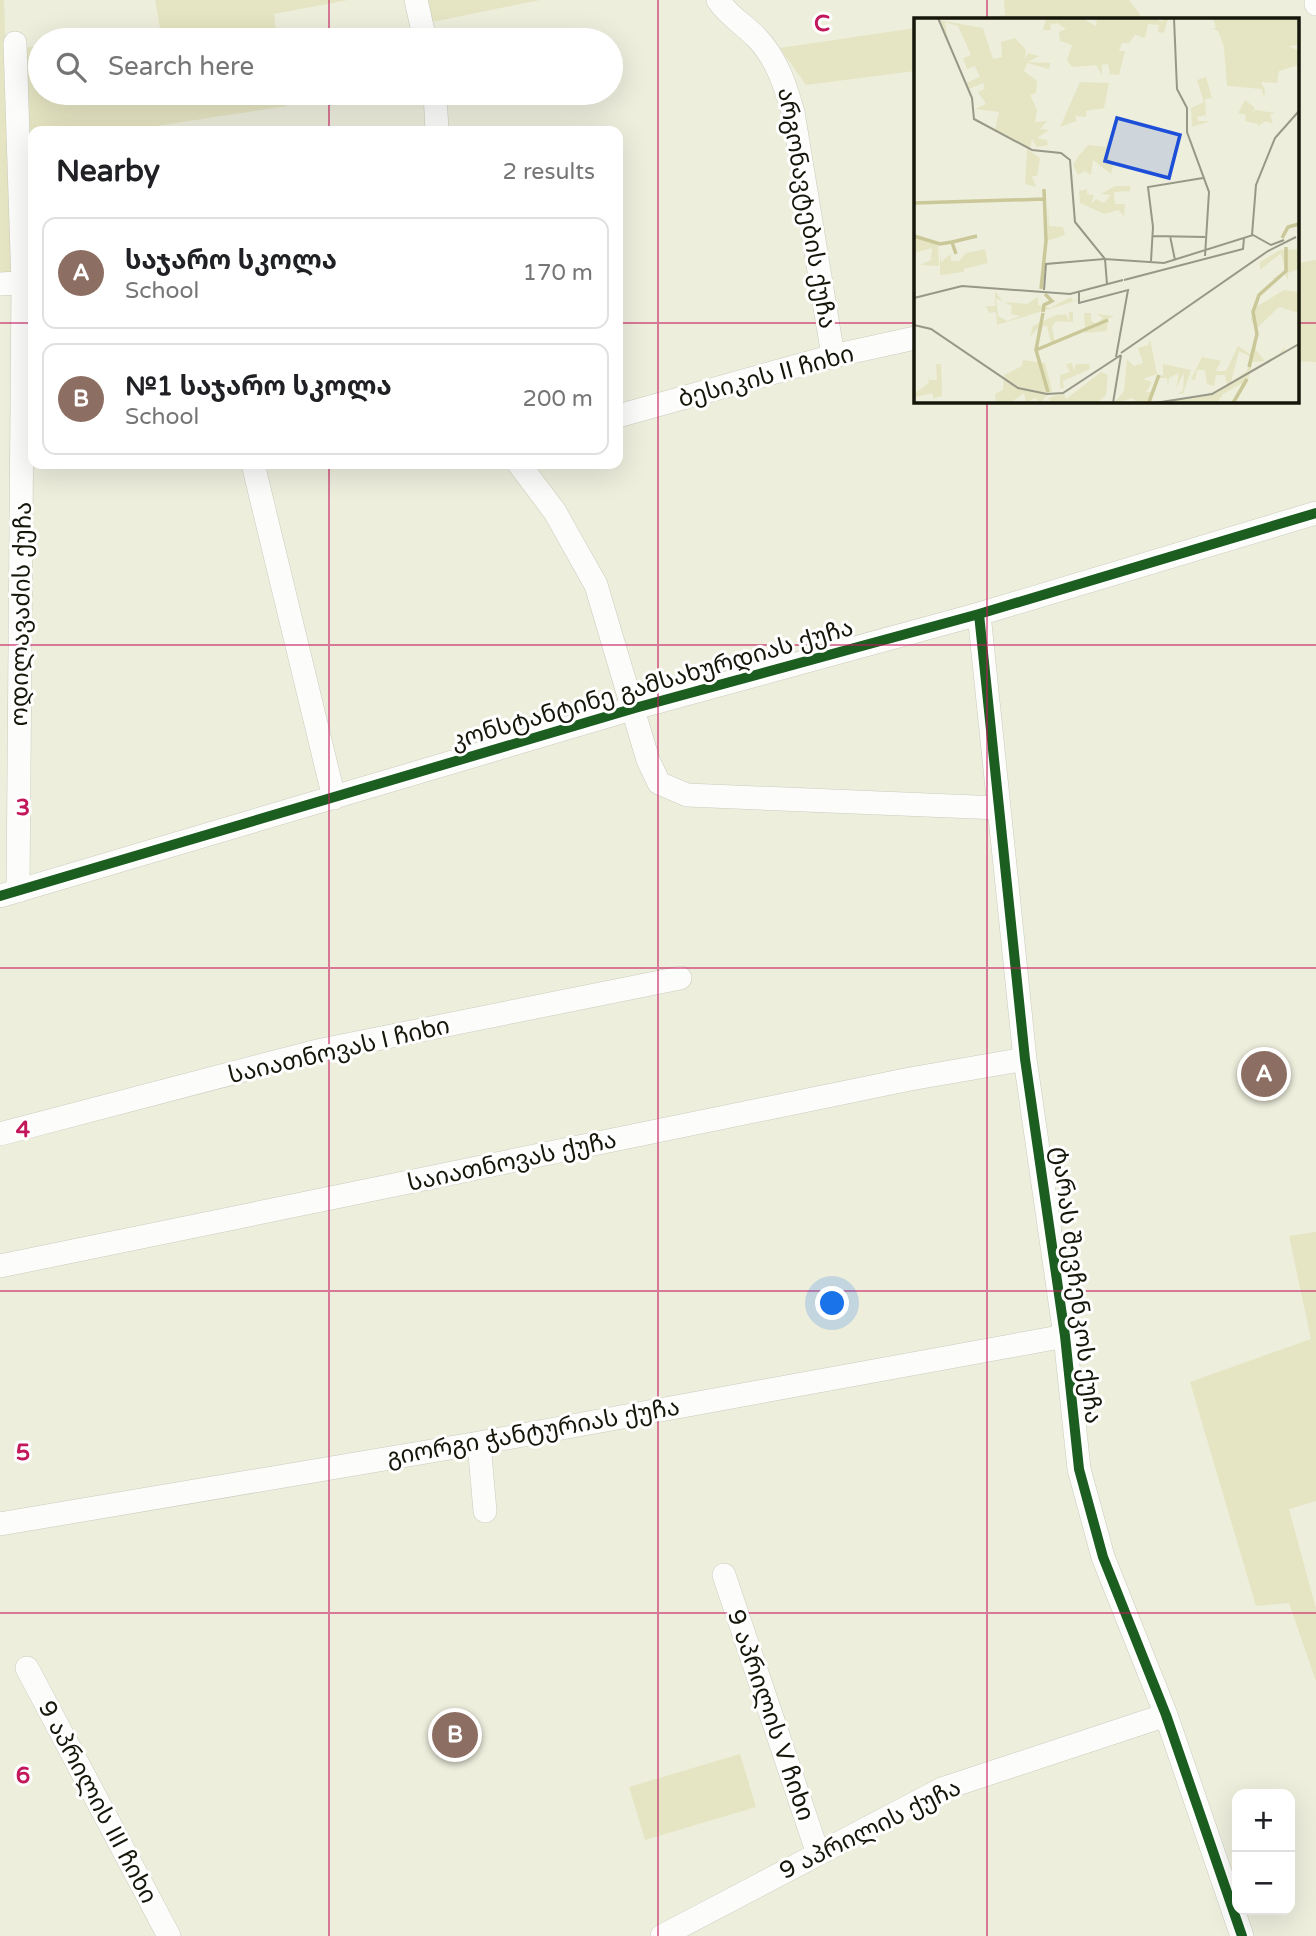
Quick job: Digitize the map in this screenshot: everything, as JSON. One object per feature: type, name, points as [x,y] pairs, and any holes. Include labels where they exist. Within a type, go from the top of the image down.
[{"type":"street","points":[[416,0],[422,28]]},
{"type":"street","name":"არგონავტების ქუჩა","points":[[719,0],[723,9],[759,39],[782,76],[793,112],[834,356]]},
{"type":"street","name":"ოდილავაძის ქუჩა","points":[[9,893],[19,283],[15,43]]},
{"type":"street","points":[[436,105],[438,126]]},
{"type":"street","name":"ბესიკის II ჩიხი","points":[[623,415],[834,356],[914,338]]},
{"type":"street","points":[[254,469],[334,798]]},
{"type":"street","points":[[523,469],[555,512],[596,585],[635,708],[648,760],[659,783],[687,795],[999,808]]},
{"type":"street","name":"კონსტანტინე გამსახურდიას ქუჩა","points":[[9,893],[635,708],[979,614],[1316,513]]},
{"type":"street","name":"ტარას შევჩენკოს ქუჩა","points":[[979,614],[1025,1059],[1065,1336],[1079,1469],[1103,1557],[1166,1715],[1242,1936]]},
{"type":"street","name":"საიათნოვას I ჩიხი","points":[[0,1134],[317,1051],[680,978]]},
{"type":"street","name":"საიათნოვას ქუჩა","points":[[0,1266],[870,1088],[1025,1059]]},
{"type":"street","name":"გიორგი ჭანტურიას ქუჩა","points":[[0,1524],[479,1443],[1065,1336]]},
{"type":"street","points":[[479,1443],[485,1511]]},
{"type":"street","name":"9 აპრილის V ჩიხი","points":[[724,1576],[818,1854]]},
{"type":"street","name":"9 აპრილის III ჩიხი","points":[[27,1668],[169,1936]]},
{"type":"street","name":"9 აპრილის ქუჩა","points":[[662,1936],[942,1789],[1166,1715]]},
{"type":"green space","points":[[0,0],[4,0],[13,273],[0,274]]},
{"type":"green space","points":[[155,0],[348,0],[274,14],[276,28],[160,28]]},
{"type":"green space","points":[[426,0],[540,0],[432,22]]},
{"type":"green space","points":[[1004,0],[1129,0],[1141,16],[1164,18],[985,18],[1005,15]]},
{"type":"green space","points":[[914,28],[914,71],[806,85],[780,48]]},
{"type":"green space","points":[[28,47],[28,105],[286,106],[156,126],[28,126],[28,146],[21,48]]},
{"type":"green space","points":[[1316,260],[1316,362],[1298,361],[1298,263]]},
{"type":"green space","points":[[1316,1232],[1316,1501],[1289,1509],[1316,1609],[1316,1681],[1289,1603],[1256,1606],[1190,1382],[1311,1339],[1289,1236]]},
{"type":"green space","points":[[740,1754],[756,1807],[645,1840],[629,1787]]},
{"type":"cycle path","points":[[0,896],[635,708],[979,614],[1316,513]]},
{"type":"cycle path","points":[[979,614],[1025,1059],[1065,1336],[1079,1469],[1103,1557],[1166,1715],[1242,1936]]},
{"type":"place","name":"საჯარო სკოლა","points":[[1264,1074]]},
{"type":"place","name":"№1 საჯარო სკოლა","points":[[455,1735]]}]
